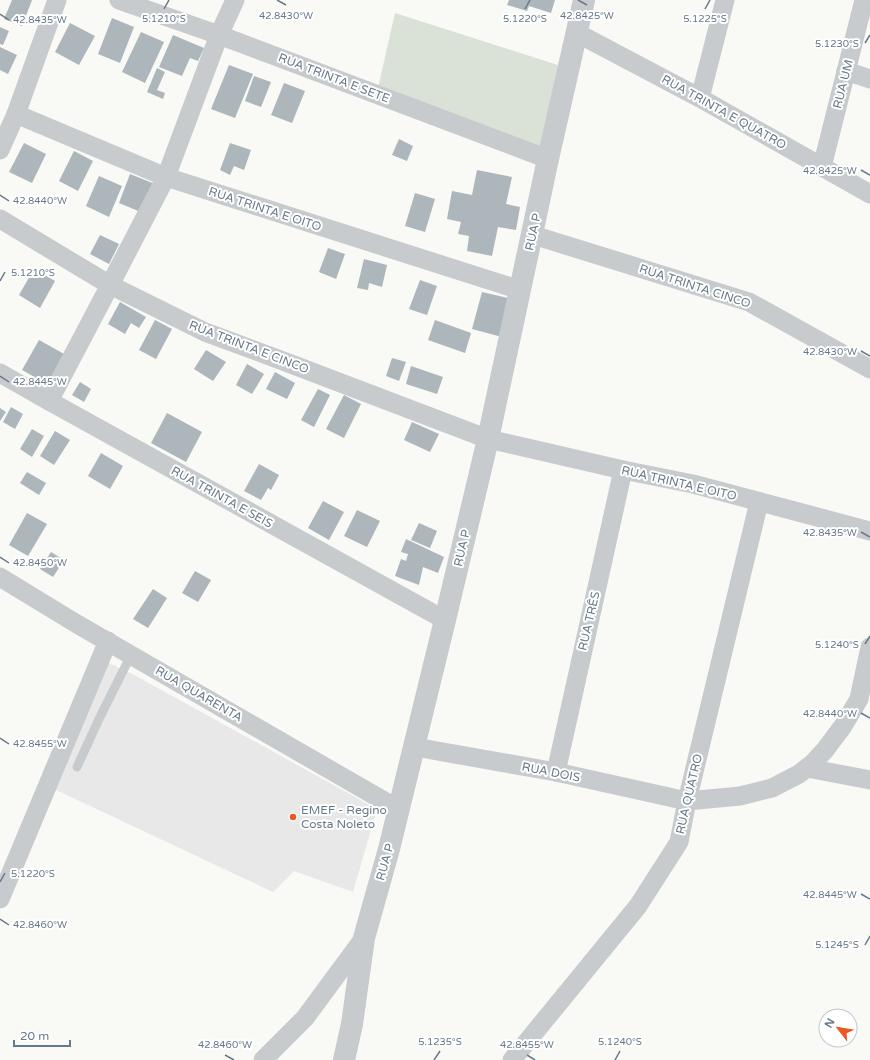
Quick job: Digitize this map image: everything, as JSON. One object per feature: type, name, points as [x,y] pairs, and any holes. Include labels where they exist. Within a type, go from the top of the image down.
[{"type":"street","points":[[0,150],[16,114],[57,0]]},
{"type":"street","name":"RUA TRINTA E SETE","points":[[119,0],[219,35],[548,159]]},
{"type":"street","points":[[49,401],[166,177],[219,35],[235,0]]},
{"type":"street","name":"RUA P","points":[[263,1060],[305,1018],[364,938],[415,747],[488,439],[548,159],[584,0]]},
{"type":"street","points":[[700,98],[725,0]]},
{"type":"street","name":"RUA UM","points":[[822,167],[864,0]]},
{"type":"street","name":"RUA TRINTA E QUATRO","points":[[577,33],[700,98],[870,194]]},
{"type":"street","points":[[846,71],[870,79]]},
{"type":"street","name":"RUA TRINTA E OITO","points":[[16,114],[166,177],[520,290]]},
{"type":"street","name":"RUA TRINTA E CINCO","points":[[0,219],[110,285],[205,332],[488,439]]},
{"type":"street","name":"RUA TRINTA CINCO","points":[[532,235],[749,302],[870,369]]},
{"type":"street","name":"RUA TRINTA E SEIS","points":[[0,373],[445,620]]},
{"type":"street","name":"RUA TRINTA E OITO","points":[[488,439],[623,470],[693,484],[870,531]]},
{"type":"street","name":"RUA TRÊS","points":[[556,772],[623,470]]},
{"type":"street","name":"RUA QUATRO","points":[[512,1060],[638,906],[679,842],[687,801],[760,502]]},
{"type":"street","name":"RUA QUARENTA","points":[[0,577],[131,655],[398,809]]},
{"type":"street","points":[[0,899],[4,876],[108,641]]},
{"type":"street","name":"RUA DOIS","points":[[415,747],[556,772],[687,801],[740,796],[772,788],[799,774],[813,763],[825,750],[843,726],[859,699],[870,647]]},
{"type":"street","points":[[807,768],[870,780]]},
{"type":"street","points":[[344,1060],[352,1024],[364,938]]},
{"type":"lane","points":[[78,767],[99,719],[131,655]]},
{"type":"shaded area","points":[[395,13],[561,66],[544,150],[378,88]]},
{"type":"shaded area","points":[[107,662],[136,676],[377,809],[353,892],[294,871],[273,892],[52,788]]},
{"type":"building","points":[[12,0],[32,0],[22,26],[4,19]]},
{"type":"building","points":[[509,0],[555,0],[551,13],[529,6],[527,11],[507,5]]},
{"type":"building","points":[[112,18],[134,27],[120,63],[98,54]]},
{"type":"building","points":[[70,23],[95,36],[79,65],[55,52]]},
{"type":"building","points":[[0,27],[9,31],[3,45],[0,44]]},
{"type":"building","points":[[141,32],[164,42],[145,83],[122,72]]},
{"type":"building","points":[[173,35],[204,48],[198,61],[190,58],[182,76],[159,67]]},
{"type":"building","points":[[0,47],[17,55],[8,74],[0,70]]},
{"type":"building","points":[[229,65],[253,74],[235,118],[211,109]]},
{"type":"building","points":[[157,68],[165,72],[157,90],[165,93],[163,99],[147,92]]},
{"type":"building","points":[[254,76],[271,82],[261,107],[245,101]]},
{"type":"building","points":[[284,83],[305,91],[292,123],[271,115]]},
{"type":"building","points":[[399,139],[413,146],[407,161],[392,155]]},
{"type":"building","points":[[24,143],[46,154],[32,183],[9,172]]},
{"type":"building","points":[[230,143],[251,150],[244,170],[234,166],[230,175],[220,170]]},
{"type":"building","points":[[74,151],[93,161],[78,191],[59,181]]},
{"type":"building","points":[[477,170],[512,177],[506,204],[520,207],[516,230],[498,227],[492,256],[467,251],[469,236],[458,234],[461,222],[447,219],[452,191],[472,195]]},
{"type":"building","points":[[130,174],[155,184],[143,213],[119,203]]},
{"type":"building","points":[[99,176],[122,186],[109,217],[86,206]]},
{"type":"building","points":[[415,193],[435,199],[425,232],[405,226]]},
{"type":"building","points":[[100,235],[119,244],[109,264],[90,254]]},
{"type":"building","points":[[328,248],[345,254],[336,279],[319,272]]},
{"type":"building","points":[[364,259],[387,265],[382,287],[369,283],[368,290],[357,288]]},
{"type":"building","points":[[34,269],[55,281],[40,308],[19,295]]},
{"type":"building","points":[[420,280],[437,286],[427,315],[409,309]]},
{"type":"building","points":[[482,292],[512,299],[502,337],[472,329]]},
{"type":"building","points":[[120,302],[146,317],[139,328],[131,323],[125,334],[108,324]]},
{"type":"building","points":[[155,320],[172,329],[156,359],[139,350]]},
{"type":"building","points":[[435,320],[471,333],[465,353],[428,340]]},
{"type":"building","points":[[39,340],[66,355],[49,385],[22,370]]},
{"type":"building","points":[[206,350],[226,362],[213,381],[194,369]]},
{"type":"building","points":[[392,358],[406,362],[399,381],[386,376]]},
{"type":"building","points":[[247,364],[264,374],[252,394],[236,385]]},
{"type":"building","points":[[411,366],[443,377],[437,394],[406,384]]},
{"type":"building","points":[[275,372],[295,383],[287,399],[266,389]]},
{"type":"building","points":[[80,382],[91,389],[84,402],[72,395]]},
{"type":"building","points":[[318,389],[330,395],[314,427],[301,420]]},
{"type":"building","points":[[344,395],[361,404],[344,438],[326,429]]},
{"type":"building","points":[[11,407],[23,414],[15,429],[3,422]]},
{"type":"building","points":[[0,408],[6,412],[0,421]]},
{"type":"building","points":[[167,413],[202,432],[186,462],[151,443]]},
{"type":"building","points":[[412,422],[439,434],[430,452],[404,440]]},
{"type":"building","points":[[32,429],[44,436],[32,457],[20,449]]},
{"type":"building","points":[[55,431],[70,440],[54,465],[40,456]]},
{"type":"building","points":[[101,453],[123,466],[110,489],[88,476]]},
{"type":"building","points":[[259,464],[279,475],[271,490],[268,488],[261,500],[244,491]]},
{"type":"building","points":[[27,472],[46,483],[39,495],[20,483]]},
{"type":"building","points":[[323,501],[344,512],[329,540],[308,528]]},
{"type":"building","points":[[357,510],[380,521],[367,547],[344,536]]},
{"type":"building","points":[[27,513],[47,524],[28,556],[9,545]]},
{"type":"building","points":[[419,523],[437,531],[430,548],[411,540]]},
{"type":"building","points":[[406,539],[444,557],[438,573],[423,567],[419,585],[395,576],[401,559],[406,561],[408,554],[401,552]]},
{"type":"building","points":[[51,552],[64,560],[53,577],[40,569]]},
{"type":"building","points":[[195,571],[211,580],[198,602],[182,593]]},
{"type":"building","points":[[153,589],[167,598],[148,628],[133,619]]},
{"type":"place","name":"EMEF - Regino Costa Noleto","points":[[293,817]]}]
